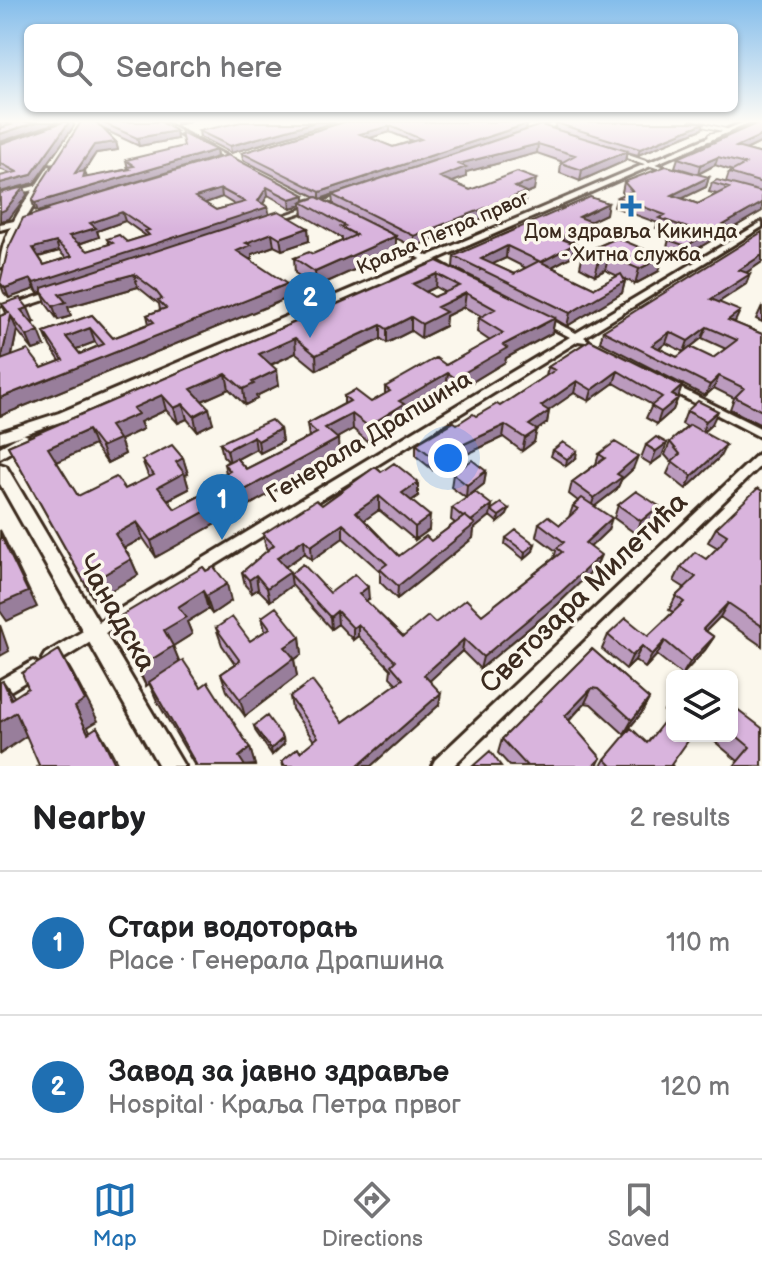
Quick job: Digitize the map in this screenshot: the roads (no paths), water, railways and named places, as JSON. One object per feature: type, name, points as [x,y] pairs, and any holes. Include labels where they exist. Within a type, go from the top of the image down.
[{"type":"main road","points":[[0,265],[19,222],[57,161]]},
{"type":"main road","name":"Чанадска","points":[[0,470],[4,488],[95,632],[172,766]]},
{"type":"street","points":[[222,158],[249,169]]},
{"type":"street","points":[[226,160],[234,158]]},
{"type":"street","points":[[630,158],[683,175]]},
{"type":"street","name":"Краља Петра првог","points":[[0,437],[64,416],[666,158]]},
{"type":"street","points":[[0,197],[39,187]]},
{"type":"street","points":[[269,221],[357,191]]},
{"type":"street","points":[[312,199],[330,208]]},
{"type":"street","points":[[0,227],[31,218]]},
{"type":"street","name":"Генерала Драпшина","points":[[0,689],[762,224]]},
{"type":"street","points":[[372,230],[462,277]]},
{"type":"street","points":[[0,312],[66,290]]},
{"type":"street","points":[[527,311],[594,346]]},
{"type":"street","points":[[662,382],[762,434]]},
{"type":"street","name":"Краља Петра првог","points":[[0,453],[64,416]]},
{"type":"street","name":"Светозара Милетића","points":[[441,766],[762,457]]},
{"type":"place","name":"Дом здравља Кикинда - Хитна служба","points":[[631,206]]},
{"type":"place","name":"Завод за јавно здравље","points":[[310,338]]},
{"type":"place","name":"Стари водоторањ","points":[[222,540]]}]
